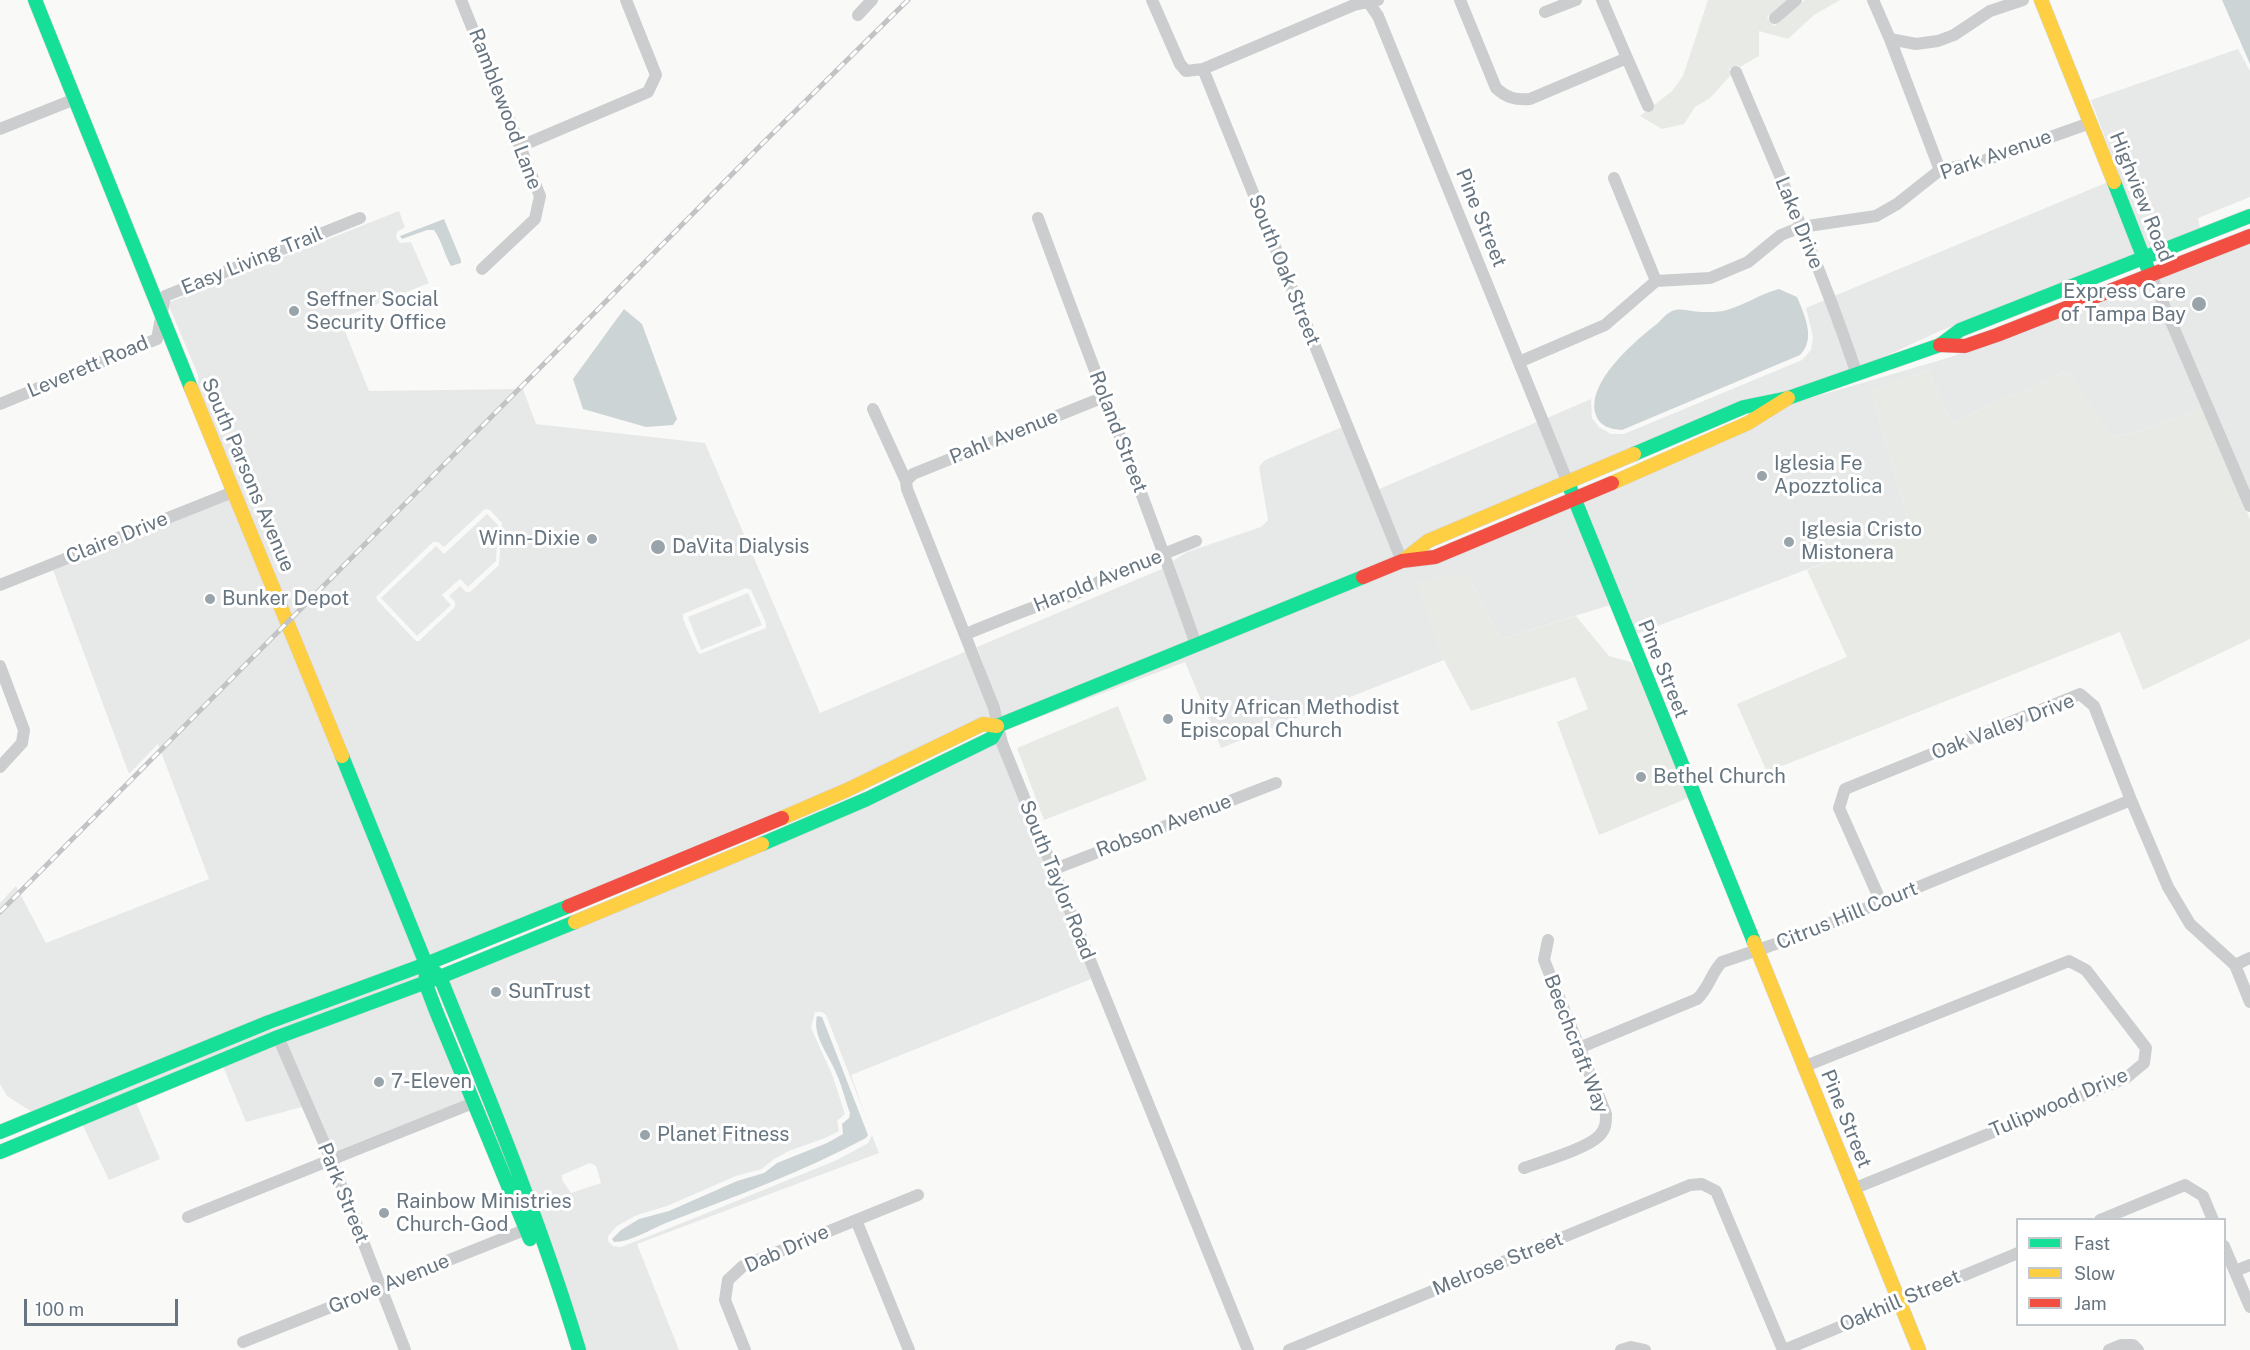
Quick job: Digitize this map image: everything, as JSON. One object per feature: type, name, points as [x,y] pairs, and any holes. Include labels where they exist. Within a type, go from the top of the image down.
[{"type":"main road","name":"South Parsons Avenue","points":[[34,0],[426,964],[425,982],[472,1103],[531,1227],[567,1310],[578,1350]]},
{"type":"main road","name":"Highview Road","points":[[2041,0],[2151,275]]},
{"type":"main road","points":[[1402,561],[1428,541],[1744,407],[1788,398],[1940,345],[1960,330],[2250,216]]},
{"type":"main road","points":[[1940,345],[1965,346],[2250,236]]},
{"type":"main road","points":[[0,1132],[269,1022],[426,964],[750,832],[847,790],[983,724],[999,726],[1402,561],[1435,556],[1574,499],[1748,423],[1788,398]]},
{"type":"main road","name":"Pine Street","points":[[1568,483],[1919,1350]]},
{"type":"main road","points":[[0,1152],[278,1037],[440,977],[649,892],[867,799],[992,738],[999,726]]},
{"type":"main road","name":"South Parsons Avenue","points":[[426,964],[440,977],[489,1096],[531,1227]]},
{"type":"street","name":"Ramblewood Lane","points":[[461,0],[540,196],[535,219],[482,269]]},
{"type":"street","points":[[521,147],[648,92],[656,75],[626,0]]},
{"type":"street","points":[[858,15],[873,0]]},
{"type":"street","points":[[1152,0],[1180,64],[1186,71],[1203,69],[1354,5],[1374,2]]},
{"type":"street","points":[[1460,0],[1496,87],[1506,97],[1518,100],[1530,99],[1627,58]]},
{"type":"street","points":[[1545,12],[1576,0]]},
{"type":"street","points":[[1602,0],[1647,106]]},
{"type":"street","points":[[1775,18],[1796,0]]},
{"type":"street","points":[[1873,0],[1940,170]]},
{"type":"street","points":[[1890,39],[1916,44],[1938,41],[1954,34],[1990,11],[2023,0]]},
{"type":"street","name":"Pine Street","points":[[1374,2],[1374,8],[1568,483]]},
{"type":"street","name":"South Oak Street","points":[[1203,69],[1402,561]]},
{"type":"street","name":"Lake Drive","points":[[1736,72],[1841,327],[1857,375]]},
{"type":"street","points":[[0,129],[75,99]]},
{"type":"street","name":"Park Avenue","points":[[1656,281],[1710,278],[1748,262],[1780,235],[1801,227],[1876,216],[1897,204],[1940,170],[1983,161],[2091,123]]},
{"type":"street","points":[[1519,362],[1605,325],[1656,281],[1614,178]]},
{"type":"street","name":"Easy Living Trail","points":[[162,319],[165,296],[360,218]]},
{"type":"street","name":"Roland Street","points":[[1038,218],[1165,553],[1196,645]]},
{"type":"street","name":"Highview Road","points":[[2151,275],[2250,506]]},
{"type":"street","name":"Leverett Road","points":[[0,404],[157,339],[162,319]]},
{"type":"street","name":"Pahl Avenue","points":[[906,481],[913,474],[1104,397]]},
{"type":"street","name":"South Taylor Road","points":[[873,409],[906,481],[907,489],[994,708],[1002,743],[1248,1350]]},
{"type":"street","name":"Claire Drive","points":[[0,585],[233,492]]},
{"type":"street","name":"Harold Avenue","points":[[966,634],[1030,609],[1083,592],[1106,577],[1197,541]]},
{"type":"street","points":[[0,666],[24,730],[22,743],[0,767]]},
{"type":"street","name":"Oak Valley Drive","points":[[1881,902],[1839,808],[1845,789],[2079,694],[2094,706],[2168,887],[2190,924],[2235,965],[2250,1002]]},
{"type":"street","name":"Robson Avenue","points":[[1053,870],[1276,783]]},
{"type":"street","name":"Citrus Hill Court","points":[[1579,1048],[1697,999],[1706,992],[1716,968],[1722,962],[1756,952],[2131,800]]},
{"type":"street","name":"Beechcraft Way","points":[[1524,1168],[1584,1145],[1599,1137],[1606,1126],[1606,1114],[1544,960],[1548,940]]},
{"type":"street","points":[[2235,965],[2250,958]]},
{"type":"street","name":"Tulipwood Drive","points":[[1803,1067],[2069,961],[2086,970],[2146,1048],[2144,1063],[2126,1078],[1853,1189]]},
{"type":"street","name":"Park Street","points":[[278,1037],[331,1159],[405,1350]]},
{"type":"street","points":[[188,1217],[472,1103]]},
{"type":"street","name":"Melrose Street","points":[[1289,1350],[1690,1185],[1709,1186]]},
{"type":"street","points":[[2105,1218],[2184,1185],[2203,1196],[2212,1218]]},
{"type":"street","name":"Oakhill Street","points":[[1709,1186],[1716,1191],[1783,1350],[2016,1254]]},
{"type":"street","name":"Dab Drive","points":[[745,1350],[725,1300],[728,1280],[743,1266],[918,1195]]},
{"type":"street","points":[[856,1220],[909,1350]]},
{"type":"street","name":"Grove Avenue","points":[[243,1342],[531,1227]]},
{"type":"street","points":[[2226,1251],[2250,1307]]},
{"type":"street","points":[[2235,1271],[2250,1265]]},
{"type":"street","points":[[2109,1350],[2121,1345],[2133,1345],[2138,1350]]},
{"type":"street","points":[[1621,1350],[1631,1347],[1646,1350]]},
{"type":"shaded area","points":[[1708,0],[1787,0],[1767,17],[1774,26],[1805,0],[1840,0],[1814,15],[1788,39],[1759,31],[1759,56],[1740,67],[1738,65],[1729,69],[1731,75],[1710,98],[1695,107],[1684,124],[1662,129],[1640,116],[1672,91],[1683,76]]},
{"type":"shaded area","points":[[2222,0],[2250,0],[2250,64]]},
{"type":"shaded area","points":[[2238,49],[2250,71],[2250,197],[2198,218],[2200,228],[2147,252],[2091,100]]},
{"type":"shaded area","points":[[2108,182],[2137,256],[1940,331],[1860,368],[1834,296]]},
{"type":"shaded area","points":[[399,211],[405,227],[397,232],[396,237],[400,243],[411,242],[429,283],[340,319],[369,391],[523,389],[536,424],[705,443],[820,713],[967,651],[992,719],[844,784],[429,956],[199,394],[198,375],[169,306],[170,302]],"holes":[[[485,509],[490,510],[502,523],[499,565],[470,592],[466,592],[460,586],[449,596],[455,602],[455,607],[419,641],[416,641],[376,597],[433,542],[438,542],[444,547]],[[746,588],[751,590],[766,623],[766,628],[700,654],[683,619],[683,614]]]},
{"type":"shaded area","points":[[444,219],[461,260],[461,263],[451,266],[434,230],[427,230],[402,239],[400,236]]},
{"type":"shaded area","points":[[2250,243],[2250,492],[2158,278]]},
{"type":"shaded area","points":[[2148,282],[2203,408],[2136,432],[2111,437],[2067,371],[1951,423],[1928,370],[1871,391],[1911,530],[1634,635],[1581,502],[1790,404],[1951,357]]},
{"type":"shaded area","points":[[1779,289],[1797,297],[1806,319],[1807,342],[1800,355],[1622,430],[1606,427],[1600,422],[1596,415],[1595,403],[1605,376],[1637,340],[1668,313],[1680,310],[1723,311]]},
{"type":"shaded area","points":[[1825,300],[1850,371],[1570,476],[1547,418],[1591,399],[1592,418],[1599,427],[1611,434],[1624,434],[1802,360],[1811,350],[1813,337],[1806,308]]},
{"type":"shaded area","points":[[624,309],[642,324],[677,419],[673,425],[646,427],[583,409],[573,379]]},
{"type":"shaded area","points":[[1928,370],[1951,423],[2067,371],[2111,437],[2136,432],[2203,408],[2250,519],[2250,639],[2143,690],[2120,632],[1767,772],[1737,704],[1847,657],[1807,570],[1911,530],[1871,391]]},
{"type":"shaded area","points":[[1537,422],[1561,480],[1405,552],[1379,489]]},
{"type":"shaded area","points":[[1342,427],[1395,557],[1199,638],[1173,561],[1187,552],[1261,527],[1268,520],[1259,467],[1265,460]]},
{"type":"shaded area","points":[[231,499],[419,960],[32,1112],[7,1096],[0,1084],[0,903],[16,886],[46,943],[209,879],[158,744],[129,774],[53,570]]},
{"type":"shaded area","points":[[1571,507],[1610,605],[1501,639],[1469,577],[1417,582],[1444,660],[1221,748],[1185,662],[1005,730],[1401,568]]},
{"type":"shaded area","points":[[487,514],[498,525],[496,561],[468,587],[460,579],[442,595],[451,605],[417,636],[381,598],[436,546],[444,554]]},
{"type":"shaded area","points":[[1164,568],[1189,642],[1003,718],[977,647]]},
{"type":"shaded area","points":[[1443,577],[1469,577],[1501,639],[1576,616],[1609,656],[1631,662],[1640,678],[1688,798],[1599,835],[1557,722],[1588,709],[1575,677],[1471,711],[1444,660],[1416,582]]},
{"type":"shaded area","points":[[748,593],[762,625],[701,650],[688,617]]},
{"type":"shaded area","points":[[1118,706],[1147,780],[1044,820],[1017,748]]},
{"type":"shaded area","points":[[996,741],[1091,979],[851,1075],[867,1120],[826,1015],[822,1012],[815,1012],[811,1028],[832,1074],[845,1114],[837,1121],[839,1131],[789,1151],[762,1169],[736,1176],[667,1206],[637,1215],[617,1226],[608,1236],[608,1241],[613,1246],[621,1247],[692,1219],[837,1160],[868,1143],[872,1135],[879,1153],[637,1244],[679,1350],[584,1350],[447,980]],"holes":[[[590,1163],[596,1166],[601,1183],[571,1193],[562,1180],[562,1175]]]},
{"type":"shaded area","points":[[420,972],[420,978],[76,1113],[74,1109],[205,1055]]},
{"type":"shaded area","points":[[422,990],[465,1100],[333,1152],[285,1041]]},
{"type":"shaded area","points":[[817,1016],[822,1017],[868,1135],[866,1138],[768,1183],[634,1238],[614,1242],[612,1239],[621,1230],[639,1219],[669,1211],[737,1181],[764,1173],[777,1163],[827,1143],[843,1134],[842,1124],[849,1118],[850,1113],[838,1078],[819,1038]]},
{"type":"shaded area","points":[[275,1045],[302,1107],[246,1122],[223,1066]]},
{"type":"shaded area","points":[[136,1102],[160,1159],[109,1180],[82,1124]]},
{"type":"railway","points":[[0,912],[763,143],[908,0]]},
{"type":"traffic: fast","points":[[35,0],[191,388]]},
{"type":"traffic: fast","points":[[2114,182],[2148,269]]},
{"type":"traffic: fast","points":[[1634,454],[1744,407],[1788,398],[1940,345],[1960,330],[2250,216]]},
{"type":"traffic: fast","points":[[1568,483],[1754,942]]},
{"type":"traffic: fast","points":[[997,726],[1363,577]]},
{"type":"traffic: fast","points":[[762,844],[867,799],[992,738],[999,726]]},
{"type":"traffic: fast","points":[[342,756],[426,964],[440,977],[496,1116],[532,1209],[579,1350]]},
{"type":"traffic: fast","points":[[0,1132],[269,1022],[426,964],[569,906]]},
{"type":"traffic: fast","points":[[0,1152],[278,1037],[440,977],[575,922]]},
{"type":"traffic: fast","points":[[426,974],[425,982],[436,1011],[530,1239]]},
{"type":"traffic: slow","points":[[2041,0],[2114,182]]},
{"type":"traffic: slow","points":[[191,388],[342,756]]},
{"type":"traffic: slow","points":[[1612,483],[1748,423],[1788,398]]},
{"type":"traffic: slow","points":[[1404,560],[1428,541],[1634,454]]},
{"type":"traffic: slow","points":[[782,818],[847,790],[983,724],[997,726]]},
{"type":"traffic: slow","points":[[575,922],[762,844]]},
{"type":"traffic: slow","points":[[1754,942],[1919,1350]]},
{"type":"traffic: jam","points":[[1940,345],[1965,346],[1997,335],[2250,236]]},
{"type":"traffic: jam","points":[[1363,577],[1402,561],[1435,557],[1612,483]]},
{"type":"traffic: jam","points":[[569,906],[782,818]]},
{"type":"place","name":"Express Care of Tampa Bay","points":[[2199,304]]},
{"type":"place","name":"Seffner Social Security Office","points":[[294,311]]},
{"type":"place","name":"Iglesia Fe Apozztolica","points":[[1762,476]]},
{"type":"place","name":"Winn-Dixie","points":[[592,539]]},
{"type":"place","name":"Iglesia Cristo Mistonera","points":[[1789,542]]},
{"type":"place","name":"DaVita Dialysis","points":[[658,547]]},
{"type":"place","name":"Bunker Depot","points":[[210,599]]},
{"type":"place","name":"Unity African Methodist Episcopal Church","points":[[1168,719]]},
{"type":"place","name":"Bethel Church","points":[[1641,777]]},
{"type":"place","name":"SunTrust","points":[[496,992]]},
{"type":"place","name":"7-Eleven","points":[[379,1082]]},
{"type":"place","name":"Planet Fitness","points":[[645,1135]]},
{"type":"place","name":"Rainbow Ministries Church-God","points":[[384,1213]]}]
